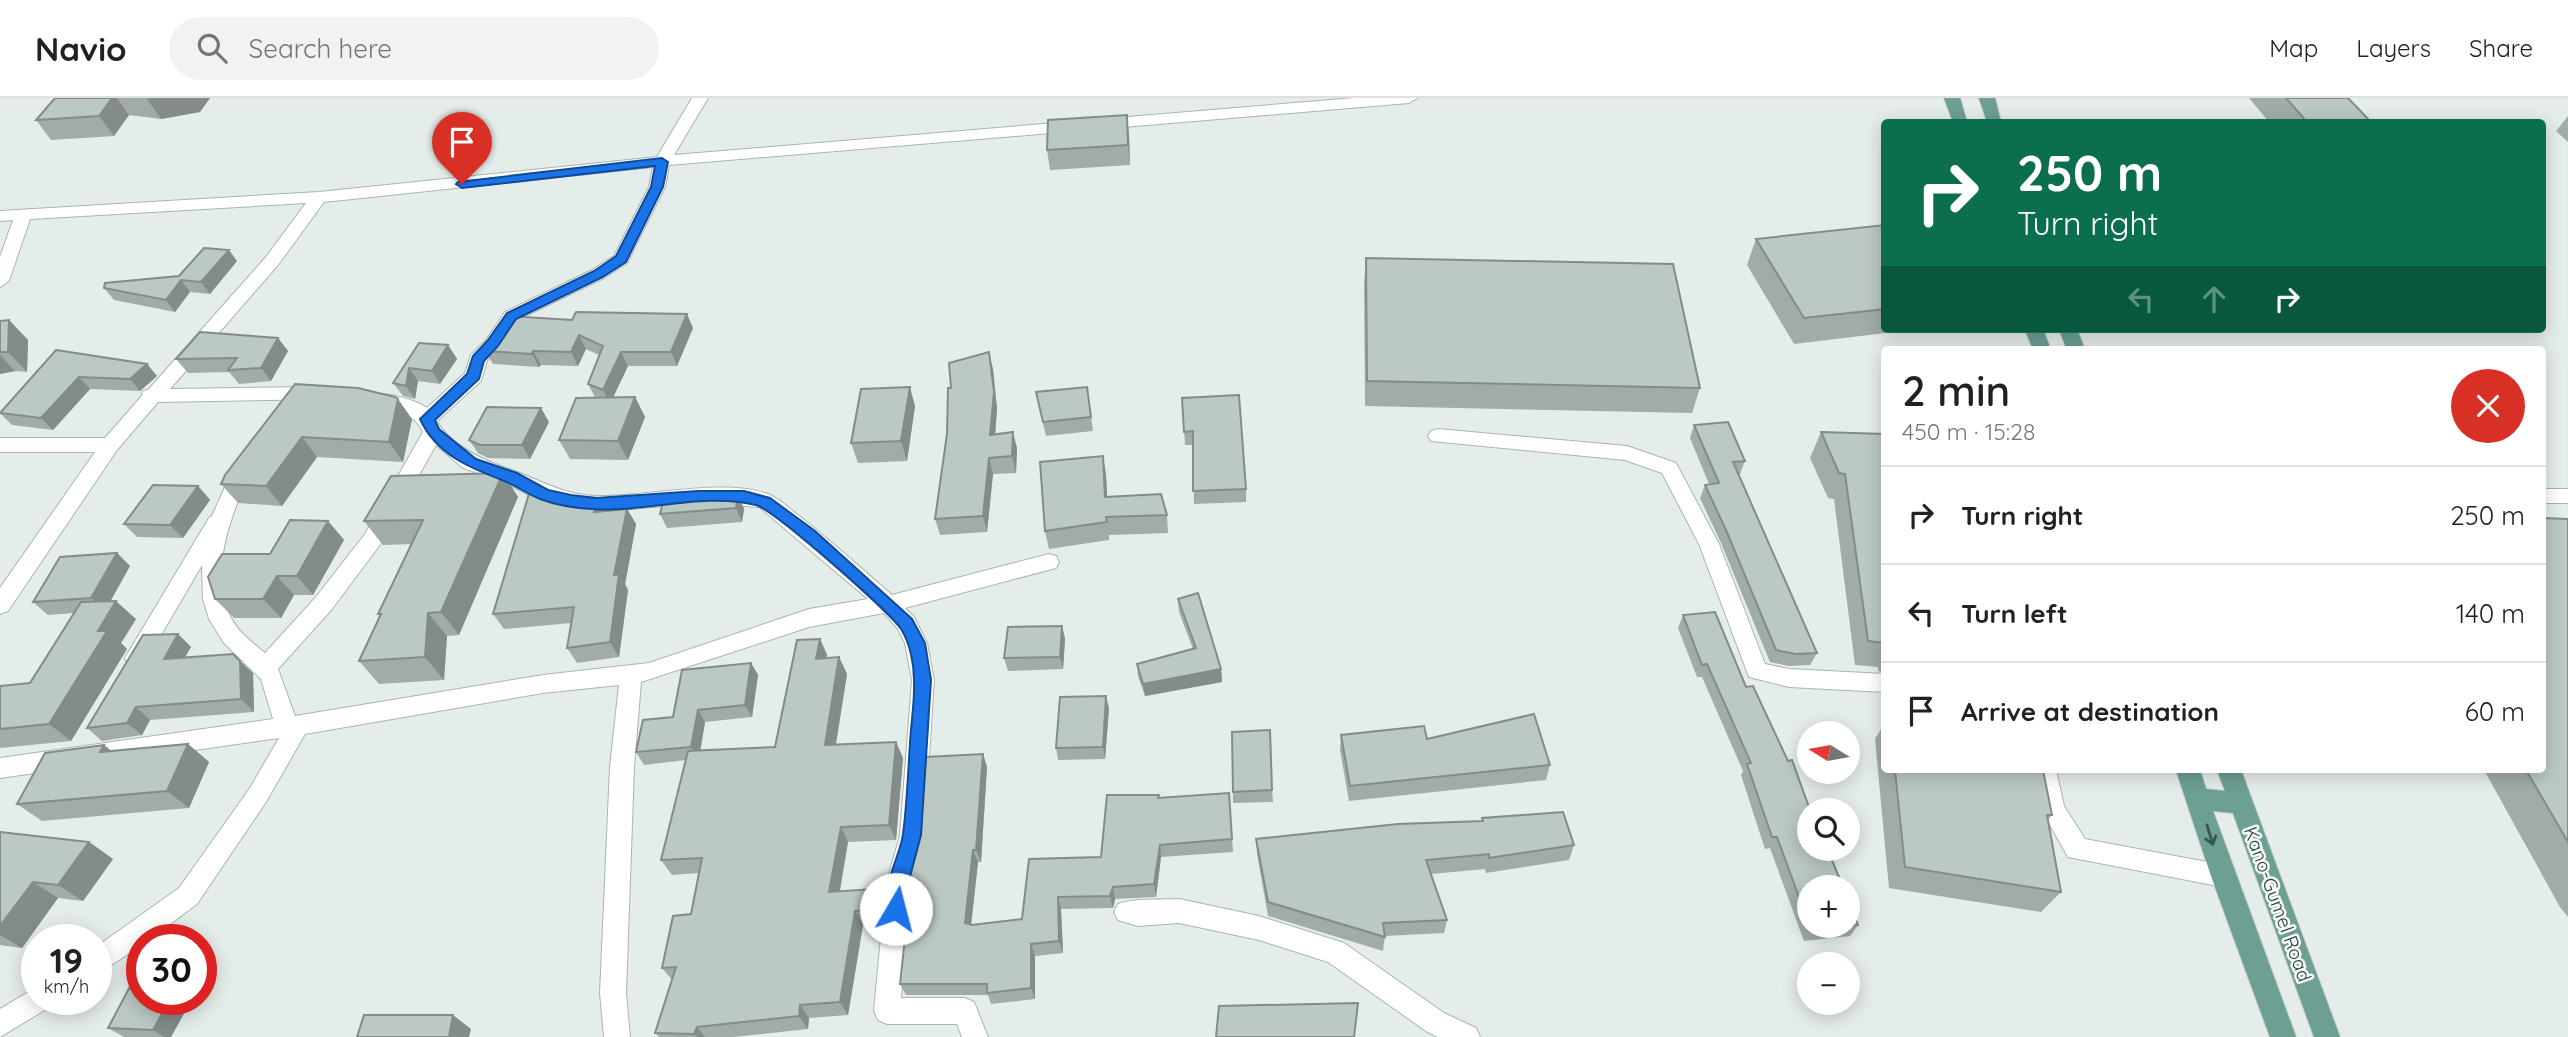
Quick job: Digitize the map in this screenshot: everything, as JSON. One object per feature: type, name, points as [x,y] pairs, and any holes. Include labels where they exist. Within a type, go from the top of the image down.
[{"type":"main road","points":[[1952,98],[1960,119]]},
{"type":"main road","points":[[1987,98],[1993,119]]},
{"type":"main road","points":[[2189,773],[2223,876],[2283,1037]]},
{"type":"main road","name":"Kano-Gumel Road","points":[[2230,773],[2327,1037]]},
{"type":"main road","points":[[2199,799],[2241,803]]},
{"type":"street","points":[[265,668],[324,603],[372,540],[430,426],[474,376],[478,359],[493,343],[511,316],[598,274],[621,259],[657,187],[662,162],[700,98]]},
{"type":"street","points":[[0,216],[319,197],[662,162],[1409,98]]},
{"type":"street","points":[[0,605],[110,445],[150,396],[272,261],[319,197]]},
{"type":"street","points":[[0,281],[23,216]]},
{"type":"street","points":[[150,396],[303,393],[329,395]]},
{"type":"street","points":[[198,394],[291,400],[286,413],[303,393]]},
{"type":"street","points":[[355,397],[415,408],[430,426],[470,463],[511,477],[544,494],[571,501],[596,504],[698,496],[744,497],[765,502],[809,535],[888,604],[906,623],[916,643],[923,680],[912,835],[898,884],[887,1011],[965,1011],[975,1037]]},
{"type":"street","points":[[1438,436],[1627,453],[1669,468],[1709,544],[1757,671],[1789,678],[1881,683]]},
{"type":"street","points":[[0,444],[110,445]]},
{"type":"street","points":[[125,676],[257,455]]},
{"type":"street","points":[[2546,496],[2568,496]]},
{"type":"street","points":[[112,951],[188,896],[258,795],[292,725],[265,668],[231,636],[218,616],[211,592],[220,515]]},
{"type":"street","points":[[0,768],[292,725],[543,684],[649,671],[809,618],[888,604],[1049,562]]},
{"type":"street","points":[[617,1037],[613,993],[622,767],[631,674]]},
{"type":"street","points":[[78,757],[91,734]]},
{"type":"street","points":[[2045,773],[2053,809],[2077,849],[2223,876]]},
{"type":"street","points":[[1127,912],[1179,911],[1259,928],[1335,952],[1436,1022],[1467,1037]]},
{"type":"street","points":[[0,1024],[21,1011]]},
{"type":"building","points":[[55,98],[112,98],[99,116],[36,120]]},
{"type":"building","points":[[2286,98],[2348,98],[2368,119],[2304,119]]},
{"type":"building","points":[[1127,115],[1128,145],[1047,150],[1048,120]]},
{"type":"building","points":[[1881,225],[1881,309],[1804,318],[1756,239]]},
{"type":"building","points":[[204,248],[229,250],[201,282],[181,280],[166,300],[104,288],[105,283],[179,276]]},
{"type":"building","points":[[1366,258],[1673,264],[1700,388],[1367,381]]},
{"type":"building","points":[[576,312],[687,314],[671,352],[621,352],[603,390],[588,384],[603,346],[579,335],[571,352],[533,351],[532,354],[485,351],[509,316],[572,320]]},
{"type":"building","points":[[9,320],[8,352],[0,352],[0,321]]},
{"type":"building","points":[[200,332],[278,338],[261,368],[228,370],[237,358],[176,359]]},
{"type":"building","points":[[419,343],[448,345],[432,371],[409,368],[406,386],[393,383]]},
{"type":"building","points":[[56,350],[147,364],[130,379],[79,377],[41,418],[0,413]]},
{"type":"building","points":[[989,352],[994,392],[990,435],[1013,432],[1012,456],[989,458],[983,516],[935,519],[947,434],[948,388],[951,388],[949,363]]},
{"type":"building","points":[[295,384],[358,388],[395,397],[398,399],[389,442],[302,437],[266,486],[221,484],[225,475]]},
{"type":"building","points":[[910,387],[901,441],[851,443],[861,389]]},
{"type":"building","points":[[1087,387],[1091,417],[1043,422],[1036,392]]},
{"type":"building","points":[[1239,395],[1246,489],[1193,491],[1193,431],[1184,432],[1182,398]]},
{"type":"building","points":[[635,397],[618,441],[559,440],[576,398]]},
{"type":"building","points":[[487,407],[541,408],[522,445],[480,445],[469,440]]},
{"type":"building","points":[[1728,422],[1745,461],[1733,462],[1817,653],[1796,654],[1776,650],[1705,485],[1719,483],[1694,425]]},
{"type":"building","points":[[1821,432],[1881,434],[1881,643],[1868,641],[1845,474],[1839,473]]},
{"type":"building","points":[[1103,456],[1105,497],[1161,494],[1167,515],[1106,517],[1107,522],[1045,531],[1040,462]]},
{"type":"building","points":[[503,473],[441,612],[428,613],[425,657],[359,661],[381,614],[378,614],[423,520],[364,521],[391,476]]},
{"type":"building","points":[[153,485],[198,486],[170,525],[124,524]]},
{"type":"building","points":[[531,487],[561,496],[600,498],[594,512],[627,509],[614,575],[619,574],[610,642],[567,648],[574,607],[493,614]]},
{"type":"building","points":[[691,492],[738,495],[736,508],[660,514],[665,495]]},
{"type":"building","points":[[2546,518],[2568,519],[2568,842],[2528,773],[2546,773]]},
{"type":"building","points":[[290,520],[328,521],[297,576],[277,576],[263,599],[215,599],[208,577],[222,554],[270,554]]},
{"type":"building","points":[[117,553],[91,598],[33,602],[60,557]]},
{"type":"building","points":[[1198,593],[1221,669],[1143,684],[1137,664],[1196,648],[1178,599]]},
{"type":"building","points":[[116,601],[98,631],[107,631],[49,724],[0,729],[0,686],[30,683],[81,602]]},
{"type":"building","points":[[1715,612],[1746,687],[1753,686],[1788,761],[1792,760],[1797,784],[1801,784],[1806,798],[1797,798],[1797,861],[1832,861],[1838,875],[1797,875],[1797,892],[1777,837],[1772,837],[1747,764],[1751,763],[1707,664],[1702,665],[1683,615]]},
{"type":"building","points":[[1062,626],[1060,657],[1004,658],[1008,627]]},
{"type":"building","points":[[178,634],[164,659],[233,654],[240,661],[241,699],[136,707],[127,723],[87,728],[143,635]]},
{"type":"building","points":[[820,639],[816,659],[839,657],[825,745],[896,742],[889,825],[841,827],[829,892],[874,889],[872,910],[855,911],[840,1002],[800,1005],[799,1016],[697,1027],[694,1034],[655,1033],[676,967],[662,968],[673,916],[691,914],[702,858],[661,860],[688,751],[775,747],[797,640]]},
{"type":"building","points":[[751,663],[745,705],[698,710],[691,747],[636,752],[643,720],[673,717],[682,670]]},
{"type":"building","points":[[1106,696],[1103,747],[1056,748],[1060,697]]},
{"type":"building","points":[[1534,714],[1550,765],[1350,786],[1341,735],[1424,726],[1427,739]]},
{"type":"building","points":[[1270,730],[1272,790],[1233,792],[1232,732]]},
{"type":"building","points":[[188,744],[167,791],[17,804],[45,753],[104,745],[100,752]]},
{"type":"building","points":[[983,754],[976,850],[973,850],[965,923],[972,925],[1022,919],[1029,859],[1101,857],[1107,795],[1159,795],[1158,798],[1229,793],[1232,839],[1160,845],[1154,884],[1113,887],[1110,896],[1058,897],[1059,941],[1031,944],[1031,988],[987,993],[987,984],[900,984],[908,910],[904,911],[905,890],[921,823],[926,757]]},
{"type":"building","points":[[1895,773],[2044,773],[2052,815],[2047,815],[2061,892],[1905,867]]},
{"type":"building","points":[[1563,812],[1574,845],[1489,858],[1489,854],[1426,860],[1447,920],[1383,923],[1385,937],[1268,902],[1256,839],[1398,824],[1483,821],[1482,818]]},
{"type":"building","points":[[0,832],[89,842],[58,885],[33,882],[0,926]]},
{"type":"building","points":[[126,994],[126,1015],[161,1015],[153,1030],[108,1028]]},
{"type":"building","points":[[1358,1003],[1354,1037],[1216,1037],[1219,1006]]},
{"type":"building","points":[[364,1015],[453,1015],[449,1037],[357,1037]]},
{"type":"route","points":[[462,184],[662,162],[657,187],[621,259],[598,274],[522,308],[511,316],[493,343],[478,359],[474,376],[427,419],[433,432],[470,463],[511,477],[544,494],[571,501],[596,504],[698,496],[744,497],[765,502],[809,535],[888,604],[906,623],[916,643],[923,680],[912,835],[898,884],[896,909]]}]
